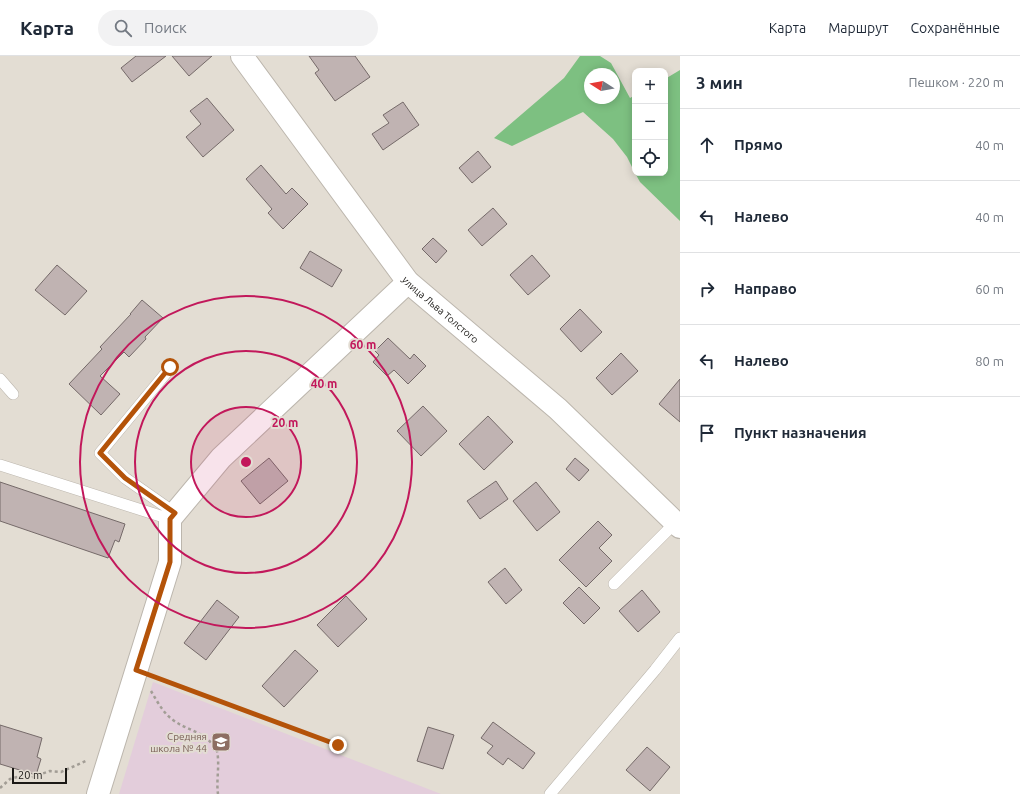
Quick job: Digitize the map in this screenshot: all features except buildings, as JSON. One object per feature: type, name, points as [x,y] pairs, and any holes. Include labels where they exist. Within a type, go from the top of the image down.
[{"type":"street","name":"улица Льва Толстого","points":[[242,56],[408,282],[558,409],[678,525]]},
{"type":"street","points":[[98,794],[170,562],[173,516],[221,458],[408,282]]},
{"type":"lane","points":[[170,367],[100,453],[125,478],[173,516]]},
{"type":"lane","points":[[0,379],[13,394]]},
{"type":"lane","points":[[0,465],[173,516]]},
{"type":"lane","points":[[614,584],[678,525]]},
{"type":"lane","points":[[550,794],[655,670],[680,638]]},
{"type":"path","points":[[136,670],[338,745]]},
{"type":"path","points":[[136,670],[151,690],[159,705],[172,720],[185,728],[208,738],[217,750],[218,794]]},
{"type":"path","points":[[0,788],[10,779],[21,776],[30,778],[50,770],[61,772],[99,755],[110,756]]},
{"type":"shaded area","name":"Средняя школа № 44","points":[[153,682],[441,794],[119,794]]},
{"type":"green space","points":[[580,56],[600,56],[611,63],[614,68],[584,68],[584,104],[620,104],[620,80],[630,98],[632,97],[632,167],[627,157],[613,139],[583,112],[512,146],[494,138],[564,78]]},
{"type":"green space","points":[[680,70],[680,221],[640,182],[637,176],[668,176],[668,77]]},
{"type":"place","name":"Средняя школа № 44","points":[[221,742]]},
{"type":"route","points":[[170,367],[100,453],[125,478],[175,513],[170,519],[170,562],[136,670],[338,745]]}]
